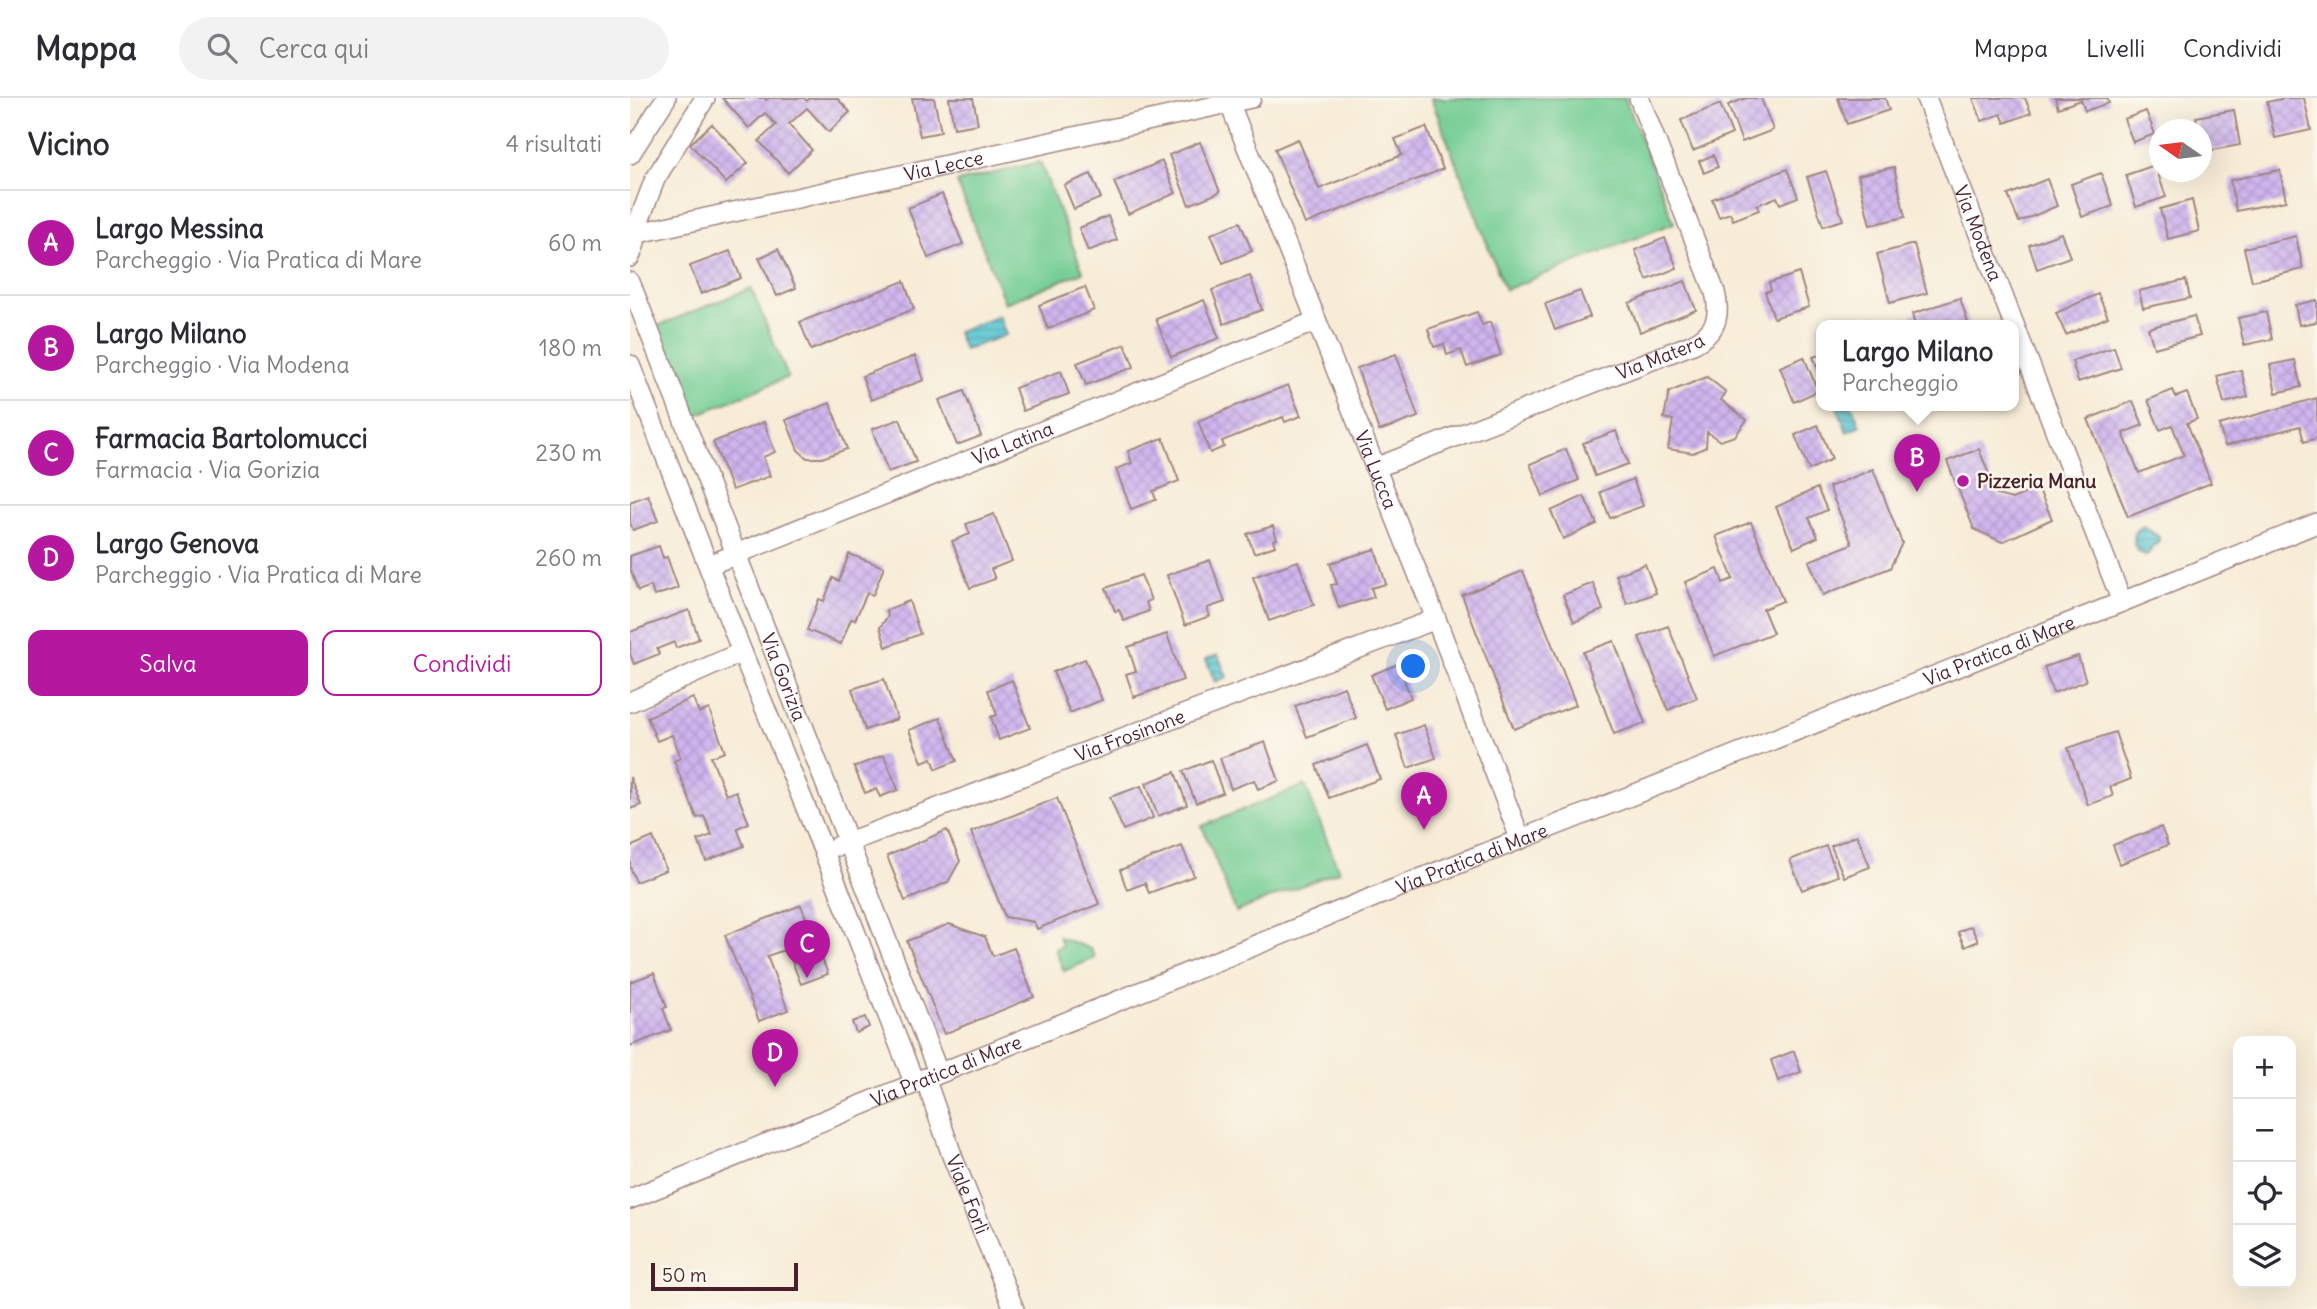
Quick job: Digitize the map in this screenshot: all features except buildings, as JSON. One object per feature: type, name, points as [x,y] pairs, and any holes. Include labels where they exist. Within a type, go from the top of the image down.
[{"type":"street","points":[[630,153],[666,98]]},
{"type":"street","points":[[630,257],[635,243],[632,229],[655,179],[705,98]]},
{"type":"street","points":[[1175,98],[1192,110]]},
{"type":"street","name":"Via Lecce","points":[[632,229],[1251,98]]},
{"type":"street","name":"Via Matera","points":[[1375,468],[1693,344],[1707,335],[1716,324],[1718,308],[1714,292],[1639,98]]},
{"type":"street","name":"Via Modena","points":[[1926,98],[2012,320]]},
{"type":"street","name":"Via Lucca","points":[[1229,102],[1436,619],[1520,838]]},
{"type":"street","name":"Via Gorizia","points":[[630,282],[849,842],[926,1078]]},
{"type":"street","name":"Via Latina","points":[[709,565],[1317,321]]},
{"type":"street","name":"Via Modena","points":[[2019,337],[2122,602]]},
{"type":"street","name":"Via Gorizia","points":[[630,365],[741,652],[824,852],[926,1078]]},
{"type":"street","name":"Via Pratica di Mare","points":[[630,1199],[1520,838],[2317,523]]},
{"type":"street","name":"Via Frosinone","points":[[824,852],[1436,619]]},
{"type":"street","points":[[630,702],[741,652]]},
{"type":"street","name":"Viale Forlì","points":[[926,1078],[953,1158],[1014,1309]]},
{"type":"green space","points":[[1431,98],[1625,98],[1674,223],[1505,290]]},
{"type":"green space","points":[[1040,162],[1083,272],[1005,303],[957,182]]},
{"type":"green space","points":[[751,288],[788,377],[692,417],[655,327]]},
{"type":"green space","points":[[1305,785],[1339,871],[1236,912],[1202,826]]},
{"type":"green space","points":[[1059,937],[1091,949],[1095,958],[1064,971],[1055,949],[1062,946]]},
{"type":"water","points":[[999,316],[1006,335],[964,350],[957,332]]},
{"type":"water","points":[[1839,411],[1854,411],[1860,426],[1847,432]]},
{"type":"water","points":[[2143,526],[2159,537],[2158,543],[2152,546],[2146,555],[2138,552],[2134,544],[2135,532]]},
{"type":"water","points":[[1218,655],[1227,677],[1215,682],[1206,659]]},
{"type":"place","name":"Pizzeria Manu","points":[[1963,481]]},
{"type":"place","name":"Largo Milano","points":[[1917,492]]},
{"type":"place","name":"Largo Messina","points":[[1424,830]]},
{"type":"place","name":"Farmacia Bartolomucci","points":[[807,978]]},
{"type":"place","name":"Largo Genova","points":[[775,1087]]}]
